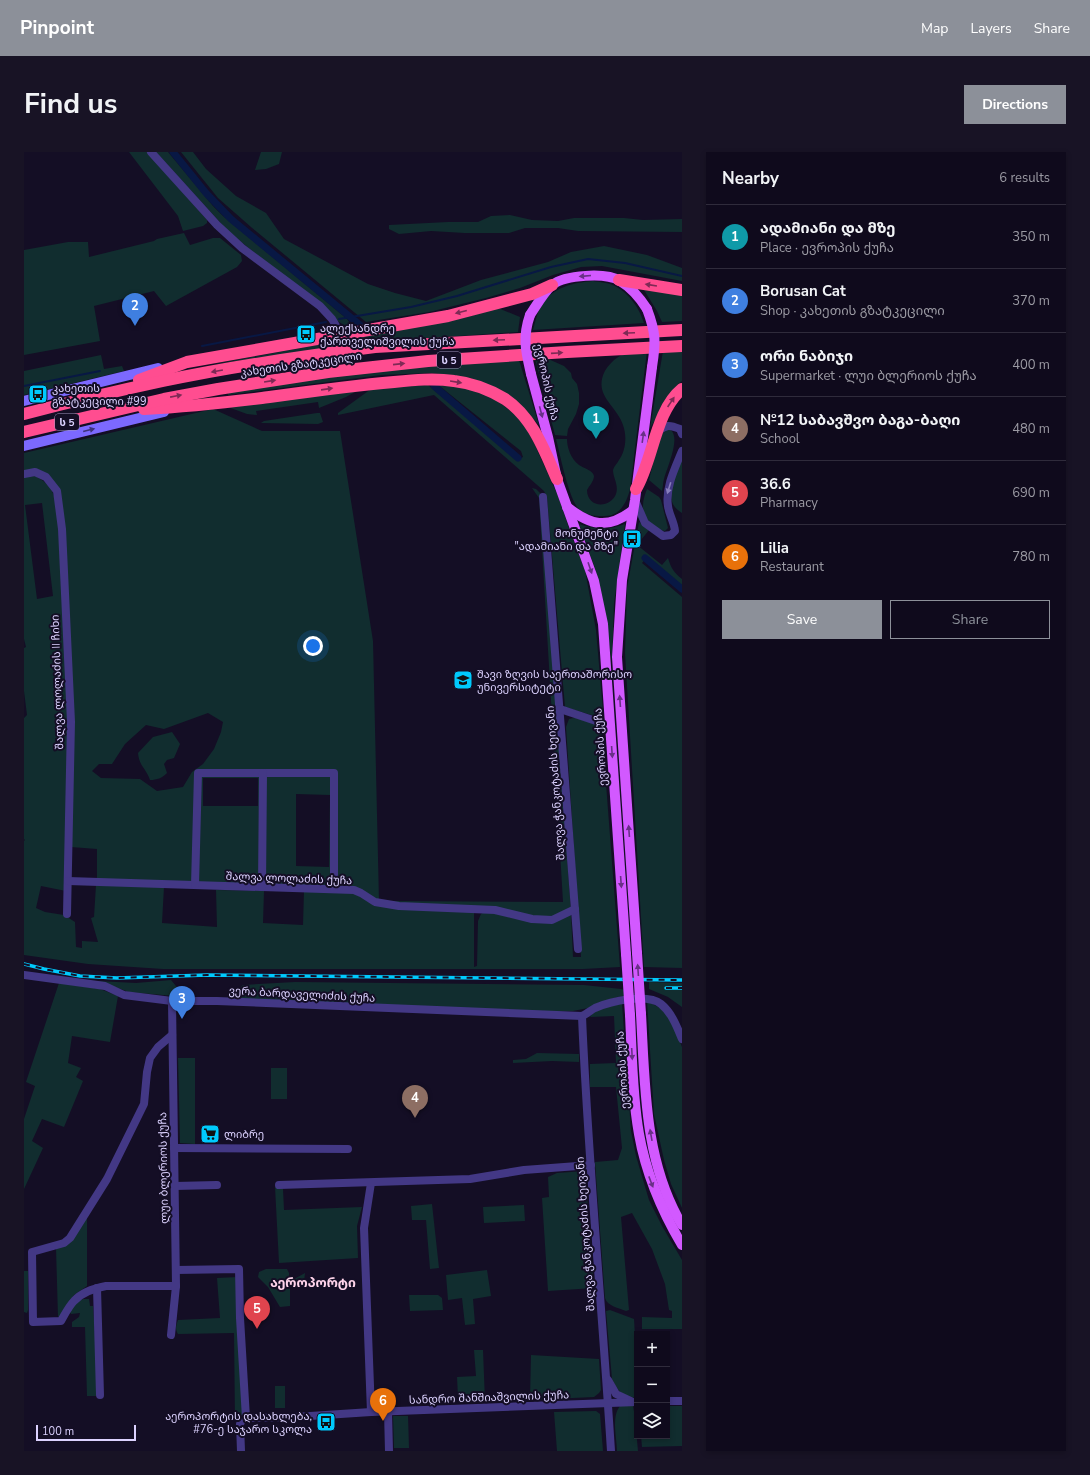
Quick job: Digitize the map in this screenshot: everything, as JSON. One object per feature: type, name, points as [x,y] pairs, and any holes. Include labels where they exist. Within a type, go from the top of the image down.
[{"type":"highway","points":[[619,280],[682,290]]},
{"type":"highway","points":[[95,396],[187,362],[448,316],[532,294],[552,285]]},
{"type":"highway","name":"კახეთის გზატკეცილი","points":[[24,414],[163,380],[225,369],[375,347],[682,330]]},
{"type":"highway","name":"კახეთის გზატკეცილი","points":[[24,432],[164,399],[328,372],[428,361],[682,346]]},
{"type":"highway","points":[[111,411],[183,407],[364,385],[425,380],[454,381],[481,387],[515,407],[531,425],[557,480]]},
{"type":"highway","points":[[183,407],[218,389]]},
{"type":"highway","points":[[636,495],[657,432],[670,403],[682,389]]},
{"type":"main road","name":"ევროპის ქუჩა","points":[[682,1225],[660,1175],[650,1134],[618,657],[622,580],[636,495],[652,367],[656,348],[654,327],[647,309],[637,294],[619,280],[593,276],[577,277],[552,285],[530,315],[526,327],[525,348],[548,437],[557,480],[594,581],[603,624],[634,1082],[639,1134],[650,1178],[667,1221],[682,1245]]},
{"type":"main road","points":[[566,505],[587,520],[599,523],[611,523],[622,519],[632,512]]},
{"type":"street","points":[[151,152],[218,225],[242,248],[320,306],[332,319],[341,334]]},
{"type":"street","points":[[24,401],[187,362]]},
{"type":"street","points":[[24,446],[183,407]]},
{"type":"street","points":[[657,432],[666,426],[672,426],[680,429],[682,434]]},
{"type":"street","points":[[636,495],[645,523],[663,536],[671,535],[678,523],[668,509],[666,495],[682,451]]},
{"type":"street","name":"შალვა ლოლაძის II ჩიხი","points":[[24,474],[35,472],[46,477],[57,491],[62,529],[71,722],[67,914]]},
{"type":"street","name":"შალვა ჭანკოტაძის ხეივანი","points":[[543,497],[578,949]]},
{"type":"street","points":[[560,709],[611,726]]},
{"type":"street","points":[[195,885],[198,773],[334,773],[334,889]]},
{"type":"street","points":[[262,887],[263,773]]},
{"type":"street","name":"შალვა ლოლაძის ქუჩა","points":[[68,881],[354,890],[375,902],[399,906],[495,910],[532,919],[552,920],[575,909]]},
{"type":"street","name":"ვერა ბარდაველიძის ქუჩა","points":[[24,975],[105,986],[124,995],[172,1001],[217,1001],[582,1016]]},
{"type":"street","points":[[582,1016],[595,1008],[618,1001],[645,998],[661,1004],[673,1018],[682,1038]]},
{"type":"street","name":"ლუი ბლერიოს ქუჩა","points":[[171,1335],[176,1286],[172,1001]]},
{"type":"street","name":"შალვა ჭანკოტაძის ხეივანი","points":[[582,1016],[590,1165],[611,1451]]},
{"type":"street","points":[[172,1035],[150,1058],[144,1104],[106,1179],[70,1238],[64,1243],[32,1252],[33,1322],[61,1320],[74,1301],[90,1290],[97,1288],[106,1286],[176,1286]]},
{"type":"street","points":[[174,1148],[348,1149]]},
{"type":"street","points":[[279,1185],[470,1179],[524,1170],[590,1165]]},
{"type":"street","points":[[370,1183],[364,1228],[371,1412]]},
{"type":"street","points":[[175,1186],[217,1185]]},
{"type":"street","points":[[176,1270],[239,1269],[240,1318],[246,1418],[242,1420],[240,1424],[241,1451]]},
{"type":"street","points":[[97,1288],[100,1395]]},
{"type":"street","points":[[606,1376],[616,1394],[634,1401]]},
{"type":"street","points":[[670,1401],[682,1401]]},
{"type":"street","name":"სანდრო შანშიაშვილის ქუჩა","points":[[246,1418],[634,1402]]},
{"type":"street","points":[[388,1412],[389,1451]]},
{"type":"green space","points":[[129,152],[147,152],[207,220],[207,223],[203,226],[183,231],[178,216]]},
{"type":"green space","points":[[156,152],[168,152],[223,216],[347,319],[352,326],[346,326],[339,322],[228,231]]},
{"type":"green space","points":[[181,152],[193,152],[206,169],[236,196],[266,213],[284,239],[368,284],[426,301],[481,280],[548,262],[571,252],[604,246],[647,255],[682,268],[682,281],[602,266],[581,267],[486,298],[429,312],[366,322],[218,198]]},
{"type":"green space","points":[[261,152],[282,152],[279,164],[266,169],[255,170]]},
{"type":"green space","points":[[510,215],[532,220],[558,221],[574,218],[624,218],[643,220],[682,219],[682,232],[578,231],[558,228],[525,228],[509,233],[431,231],[399,234],[389,229],[389,225],[478,222],[491,216]]},
{"type":"green space","points":[[184,233],[190,245],[213,238],[220,238],[241,255],[242,261],[237,267],[166,306],[154,291],[94,306],[100,341],[24,355],[24,250],[68,242],[88,242],[89,257]]},
{"type":"green space","points":[[593,281],[613,285],[625,293],[637,307],[644,323],[533,330],[541,306],[551,294],[570,285]]},
{"type":"green space","points":[[644,290],[682,293],[682,321],[662,322]]},
{"type":"green space","points":[[498,308],[520,317],[518,332],[369,342],[209,365],[467,317]]},
{"type":"green space","points":[[682,349],[682,381],[678,384],[650,428],[663,351]]},
{"type":"green space","points":[[647,351],[629,494],[625,503],[615,514],[595,516],[588,514],[579,509],[575,504],[565,476],[556,439],[567,439],[569,450],[574,460],[593,474],[593,480],[587,490],[588,496],[591,500],[595,503],[604,504],[613,499],[617,488],[613,470],[623,452],[625,434],[623,425],[617,413],[603,392],[602,379],[605,371],[618,357],[628,352]]},
{"type":"green space","points":[[101,355],[104,369],[122,366],[124,371],[24,395],[24,371]]},
{"type":"green space","points":[[546,358],[564,366],[571,373],[572,378],[577,384],[579,404],[576,414],[568,429],[567,436],[555,435],[535,359]]},
{"type":"green space","points":[[519,360],[539,425],[520,405],[500,390],[471,378],[431,373],[381,375],[228,395],[228,391],[383,369]]},
{"type":"green space","points":[[437,384],[455,385],[489,394],[518,417],[528,430],[558,496],[585,570],[596,630],[603,711],[601,716],[598,717],[565,707],[547,497],[544,491],[434,395],[338,415],[338,413],[371,389],[428,385],[518,460],[523,457],[521,451]]},
{"type":"green space","points":[[364,387],[346,397],[319,408],[318,402],[256,411],[257,415],[247,414],[228,407]]},
{"type":"green space","points":[[213,409],[262,431],[340,431],[373,641],[379,901],[563,902],[539,498],[532,488],[536,489],[540,493],[571,910],[548,918],[377,901],[334,888],[336,772],[196,771],[193,883],[97,880],[97,849],[71,847],[71,794],[59,490],[36,470],[24,470],[24,453]],"holes":[[[208,713],[223,722],[221,732],[214,749],[203,764],[192,772],[183,787],[157,791],[140,779],[101,778],[92,771],[99,764],[112,764],[125,744],[146,725],[164,729]]]},
{"type":"green space","points":[[320,413],[323,422],[318,424],[261,423],[264,421]]},
{"type":"green space","points":[[669,429],[673,432],[674,444],[662,491],[649,480],[660,435]]},
{"type":"green space","points":[[682,460],[682,513],[672,502],[671,495],[673,481]]},
{"type":"green space","points":[[35,476],[42,480],[50,488],[55,498],[58,518],[70,721],[66,891],[41,886],[36,908],[45,912],[64,915],[75,922],[76,947],[82,948],[82,941],[98,942],[91,918],[94,917],[96,885],[164,887],[162,923],[217,927],[216,890],[264,891],[263,923],[303,925],[304,891],[353,892],[372,903],[474,911],[474,967],[477,966],[478,921],[481,914],[484,912],[532,920],[571,914],[573,957],[581,957],[566,727],[569,719],[578,718],[592,723],[602,731],[620,967],[583,969],[163,969],[88,964],[24,955],[24,718],[27,715],[24,691],[24,648],[26,647],[24,639],[24,477]],"holes":[[[42,503],[53,596],[37,599],[25,505]]]},
{"type":"green space","points":[[647,489],[661,500],[668,528],[665,531],[653,526],[644,514],[643,503]]},
{"type":"green space","points":[[639,522],[649,530],[637,545],[662,565],[668,558],[673,570],[682,579],[682,586],[647,557],[642,563],[682,597],[682,968],[644,967],[625,653],[627,588]]},
{"type":"green space","points":[[579,524],[602,528],[625,524],[614,603],[612,662],[603,604],[595,568]]},
{"type":"green space","points":[[172,732],[180,744],[174,758],[167,760],[164,764],[167,773],[165,775],[155,780],[150,780],[141,764],[138,753],[153,737]]},
{"type":"green space","points":[[200,775],[262,775],[261,886],[196,883]],"holes":[[[203,778],[258,778],[258,806],[203,806]]]},
{"type":"green space","points":[[265,776],[333,776],[332,887],[264,885]],"holes":[[[296,794],[330,795],[329,867],[296,866]]]},
{"type":"green space","points":[[78,980],[136,983],[171,980],[185,997],[129,992],[106,984]]},
{"type":"green space","points":[[295,982],[584,985],[621,989],[638,994],[617,997],[588,1008],[573,1011],[513,1012],[227,998],[243,985]]},
{"type":"green space","points":[[649,982],[682,983],[682,1007],[668,997],[649,989]]},
{"type":"green space","points":[[59,983],[100,989],[118,996],[110,1042],[72,1036],[68,1063],[81,1068],[76,1077],[83,1081],[64,1127],[42,1119],[32,1141],[43,1148],[24,1189],[24,1119],[35,1086],[26,1082]]},
{"type":"green space","points":[[647,1001],[660,1008],[672,1021],[682,1047],[682,1208],[671,1184],[654,1114]]},
{"type":"green space","points":[[622,1003],[631,1131],[636,1156],[649,1200],[682,1260],[682,1329],[642,1329],[642,1317],[672,1318],[672,1311],[669,1310],[665,1284],[652,1249],[632,1213],[621,1217],[629,1310],[626,1311],[608,1303],[605,1298],[595,1162],[618,1160],[622,1148],[616,1087],[590,1087],[590,1064],[616,1063],[614,1016],[590,1017],[595,1010]]},
{"type":"green space","points":[[537,1053],[579,1054],[579,1062],[552,1061],[513,1063],[513,1060],[526,1059]]},
{"type":"green space","points":[[178,1058],[195,1058],[195,1144],[180,1143]]},
{"type":"green space","points":[[271,1068],[287,1068],[287,1099],[271,1099]]},
{"type":"green space","points":[[585,1171],[594,1288],[548,1291],[542,1198],[549,1197],[548,1177],[557,1173]]},
{"type":"green space","points":[[275,1187],[283,1189],[284,1210],[362,1207],[357,1226],[358,1258],[279,1263]]},
{"type":"green space","points":[[432,1204],[439,1268],[430,1269],[426,1220],[412,1220],[411,1206]]},
{"type":"green space","points":[[524,1205],[525,1221],[484,1223],[483,1207]]},
{"type":"green space","points":[[87,1216],[87,1286],[74,1295],[63,1313],[58,1317],[56,1248]]},
{"type":"green space","points":[[266,1269],[287,1269],[290,1280],[305,1273],[304,1282],[290,1282],[290,1306],[280,1307],[268,1287],[258,1277],[259,1272]]},
{"type":"green space","points":[[487,1270],[491,1296],[473,1299],[475,1324],[465,1325],[462,1298],[448,1300],[446,1275]]},
{"type":"green space","points":[[24,1271],[28,1271],[27,1313],[24,1312]]},
{"type":"green space","points":[[238,1277],[244,1413],[235,1421],[234,1333],[178,1334],[176,1327],[178,1320],[220,1318],[217,1278]]},
{"type":"green space","points":[[409,1295],[438,1295],[442,1298],[443,1310],[410,1311]]},
{"type":"green space","points":[[83,1299],[89,1299],[90,1306],[93,1306],[99,1396],[87,1396],[85,1327],[72,1327],[72,1322],[79,1317],[80,1313],[71,1314],[70,1312],[76,1302]]},
{"type":"green space","points":[[610,1310],[634,1319],[634,1398],[625,1396],[616,1387],[612,1379],[606,1311]]},
{"type":"green space","points":[[474,1350],[483,1350],[485,1401],[465,1403],[458,1397],[457,1377],[476,1376]]},
{"type":"green space","points":[[531,1355],[599,1359],[601,1390],[594,1397],[530,1400]]},
{"type":"green space","points":[[275,1386],[285,1386],[285,1408],[275,1408]]},
{"type":"green space","points":[[633,1405],[634,1439],[637,1439],[638,1451],[617,1451],[615,1422],[617,1411],[620,1406]]},
{"type":"green space","points":[[670,1406],[682,1406],[682,1446],[642,1447],[641,1439],[670,1439]]},
{"type":"green space","points":[[596,1411],[600,1414],[603,1451],[557,1451],[554,1412]]},
{"type":"green space","points":[[393,1416],[408,1416],[409,1448],[394,1448]]},
{"type":"waterway","points":[[173,152],[206,193],[231,219],[360,325]]},
{"type":"waterway","points":[[339,319],[411,307],[457,296],[551,267],[588,259],[625,263],[682,276]]},
{"type":"waterway","points":[[202,346],[326,322]]},
{"type":"waterway","points":[[24,386],[100,371]]},
{"type":"waterway","points":[[434,386],[518,458]]},
{"type":"waterway","points":[[645,558],[682,589]]},
{"type":"railway","points":[[24,964],[80,976],[117,978],[207,975],[682,980]]},
{"type":"railway","points":[[666,988],[682,988]]},
{"type":"place","name":"Borusan Cat","points":[[135,326]]},
{"type":"place","name":"ალექსანდრე ქართველიშვილის ქუჩა","points":[[306,334]]},
{"type":"place","name":"კახეთის გზატკეცილი #99","points":[[38,394]]},
{"type":"place","name":"ადამიანი და მზე","points":[[596,439]]},
{"type":"place","name":"მონუმენტი \"ადამიანი და მზე\"","points":[[632,539]]},
{"type":"place","name":"შავი ზღვის საერთაშორისო უნივერსიტეტი","points":[[463,680]]},
{"type":"place","name":"ორი ნაბიჯი","points":[[182,1019]]},
{"type":"place","name":"№12 საბავშვო ბაგა-ბაღი","points":[[415,1118]]},
{"type":"place","name":"ლიბრე","points":[[210,1134]]},
{"type":"place","name":"36.6","points":[[257,1329]]},
{"type":"place","name":"Lilia","points":[[383,1421]]},
{"type":"place","name":"აეროპორტის დასახლება, #76-ე საჯარო სკოლა","points":[[326,1422]]},
{"type":"district","name":"აეროპორტი","points":[[313,1282]]}]
